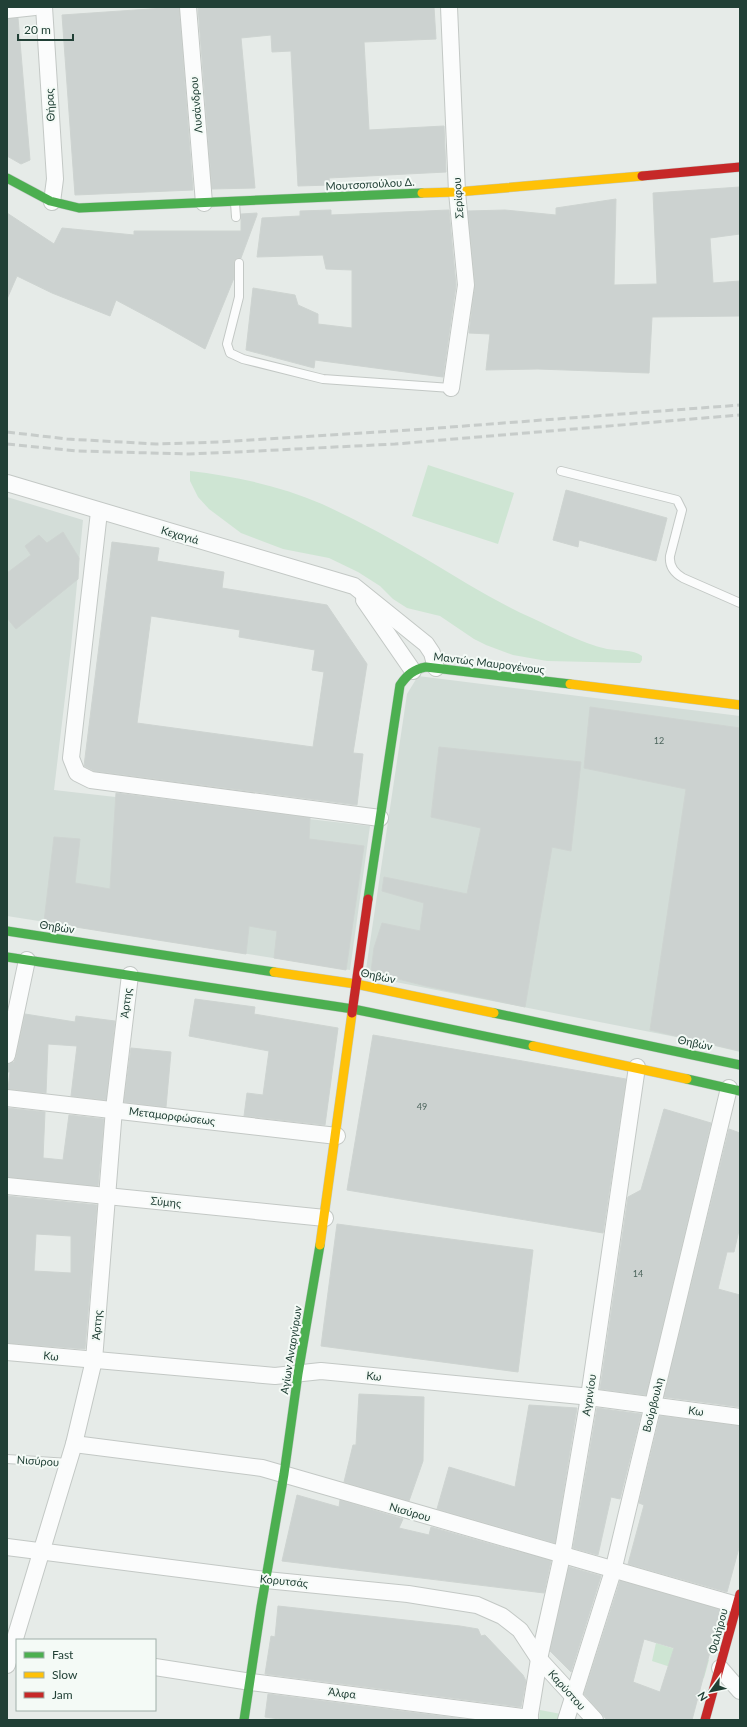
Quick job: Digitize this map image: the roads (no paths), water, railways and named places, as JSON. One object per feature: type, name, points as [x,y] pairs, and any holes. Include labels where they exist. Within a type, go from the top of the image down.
[{"type":"street","points":[[7,10],[35,7]]},
{"type":"street","name":"Θήρας","points":[[44,7],[55,179],[52,202]]},
{"type":"street","name":"Λυσάνδρου","points":[[188,7],[204,203]]},
{"type":"street","name":"Σερίφου","points":[[449,7],[457,192],[466,285],[451,388]]},
{"type":"street","name":"Μουτσοπούλου Δ.","points":[[7,178],[52,202],[63,206],[79,208],[457,192],[740,167]]},
{"type":"street","name":"Κεχαγιά","points":[[7,483],[99,512],[354,586],[426,644],[432,653],[436,668]]},
{"type":"street","points":[[99,512],[71,758],[77,773],[91,780],[380,818]]},
{"type":"street","points":[[354,586],[413,671],[404,678],[400,685],[356,984]]},
{"type":"street","name":"Μαντώς Μαυρογένους","points":[[413,671],[426,667],[436,668],[740,705]]},
{"type":"street","name":"Θηβών","points":[[7,931],[356,984],[740,1065]]},
{"type":"street","points":[[7,957],[353,1009],[637,1067],[735,1090]]},
{"type":"street","points":[[7,1055],[27,960]]},
{"type":"street","name":"Άρτης","points":[[7,1664],[15,1646],[12,1628],[40,1552],[69,1463],[94,1360],[114,1109],[130,975]]},
{"type":"street","name":"Αγίων Αναργύρων","points":[[244,1720],[284,1474],[298,1374],[325,1218],[356,984]]},
{"type":"street","name":"Αγρινίου","points":[[529,1719],[539,1659],[562,1556],[589,1397],[637,1067]]},
{"type":"street","name":"Βούρβουλη","points":[[566,1720],[613,1571],[652,1405],[735,1090]]},
{"type":"street","name":"Μεταμορφώσεως","points":[[7,1098],[114,1109],[337,1136]]},
{"type":"street","name":"Σύμης","points":[[7,1186],[325,1218]]},
{"type":"street","name":"Κω","points":[[7,1352],[275,1376],[321,1371],[589,1397],[740,1417]]},
{"type":"street","name":"Νισύρου","points":[[74,1444],[262,1468],[613,1571],[739,1602]]},
{"type":"street","name":"Κορυτσάς","points":[[7,1547],[266,1580],[408,1594],[477,1605],[502,1616],[520,1630],[539,1659]]},
{"type":"street","name":"Φαλήρου","points":[[705,1720],[739,1602]]},
{"type":"street","name":"Καρύστου","points":[[539,1659],[595,1720]]},
{"type":"street","name":"Άλφα","points":[[156,1667],[251,1682],[529,1719]]},
{"type":"street","points":[[720,1668],[740,1691]]},
{"type":"lane","points":[[235,202],[236,217]]},
{"type":"lane","points":[[239,263],[239,297],[227,344],[230,353],[243,359],[323,379],[451,388]]},
{"type":"lane","points":[[561,471],[677,500],[682,510],[670,556],[672,568],[683,578],[740,603]]},
{"type":"lane","name":"Νισύρου","points":[[7,1459],[69,1463]]},
{"type":"railway","points":[[7,432],[67,439],[156,444],[219,442],[412,430],[740,405]]},
{"type":"railway","points":[[7,444],[77,451],[189,454],[395,444],[740,415]]}]
